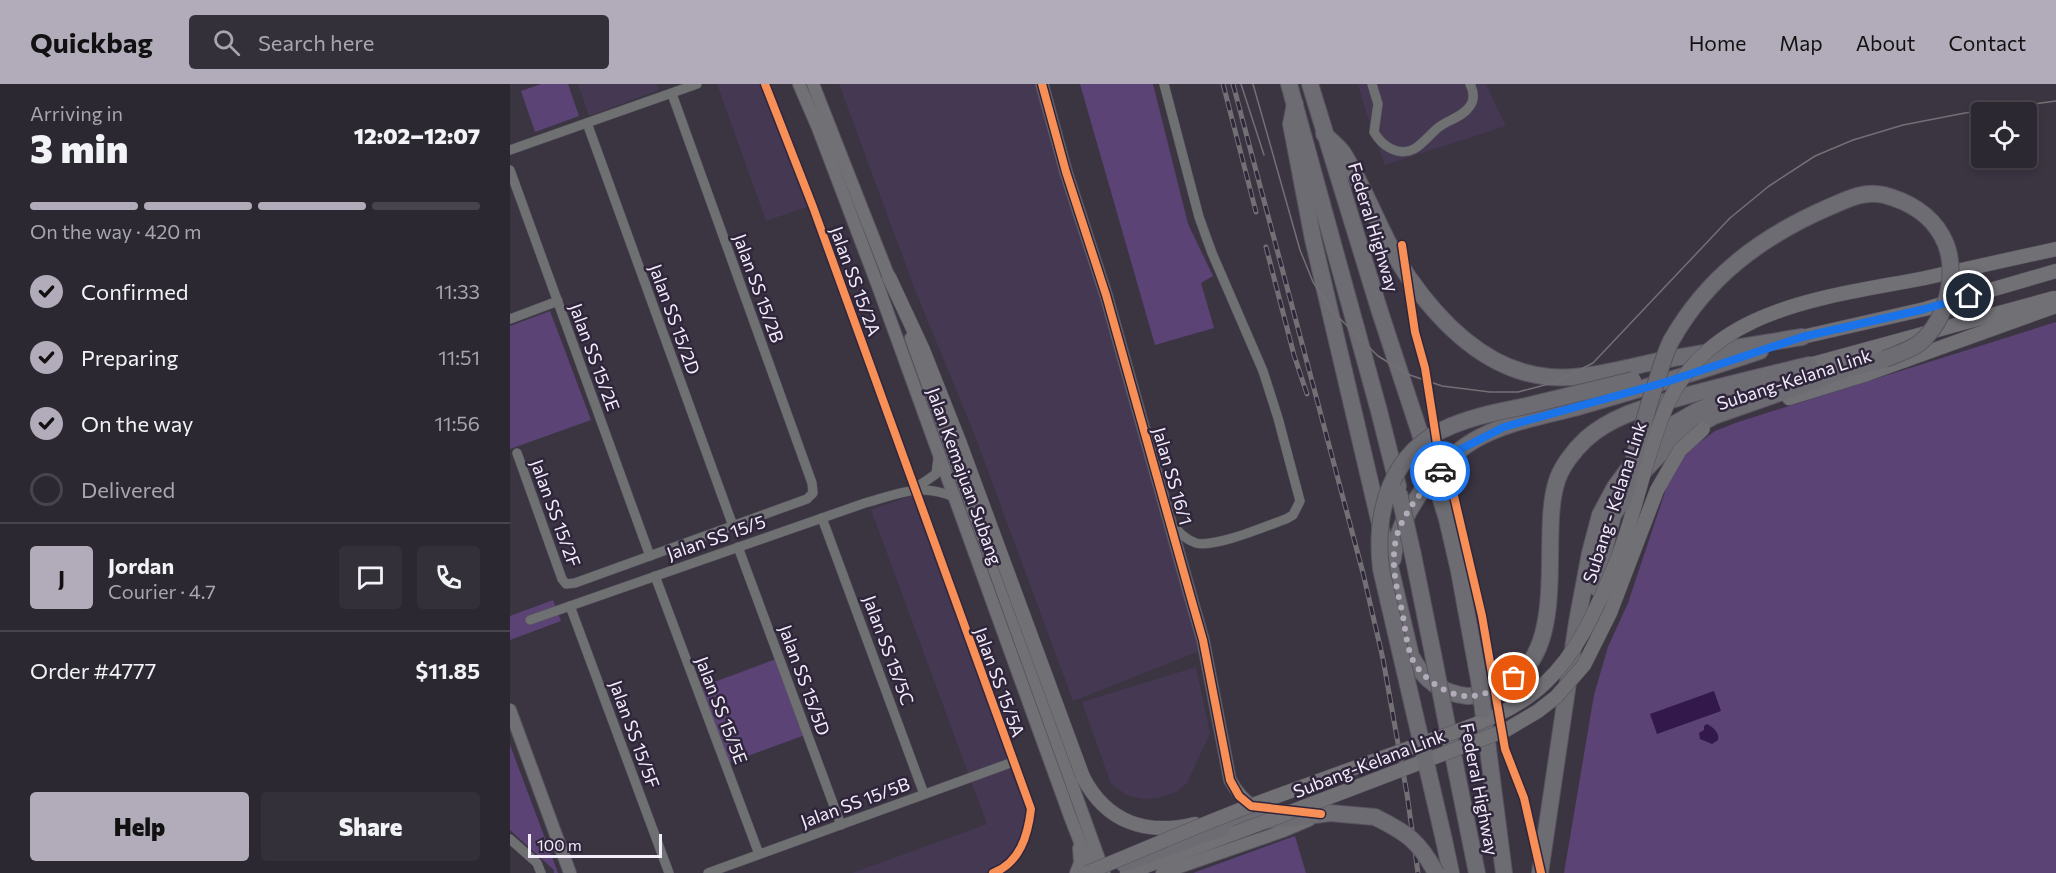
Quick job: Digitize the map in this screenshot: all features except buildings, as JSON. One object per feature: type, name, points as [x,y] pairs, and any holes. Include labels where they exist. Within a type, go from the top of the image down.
[{"type":"highway","name":"Federal Highway","points":[[1289,84],[1399,492],[1477,873]]},
{"type":"highway","name":"Federal Highway","points":[[1310,84],[1447,519],[1479,680],[1504,873]]},
{"type":"highway","points":[[1295,104],[1291,124],[1313,239],[1398,592]]},
{"type":"highway","points":[[1324,134],[1342,151],[1408,276],[1436,313],[1466,341],[1492,360],[1527,374],[1551,378],[1586,375],[1802,337]]},
{"type":"highway","points":[[1577,622],[1594,588],[1613,515],[1638,477],[1672,442],[1714,416],[1848,369],[1885,359],[1910,349],[1925,338],[1943,310],[1949,289],[1949,256],[1942,236],[1927,217],[1908,203],[1882,194],[1859,194],[1798,221],[1747,252],[1712,284],[1688,314],[1670,344],[1641,432],[1607,565],[1602,596]]},
{"type":"highway","points":[[1802,337],[1666,382],[1504,427],[1461,449],[1418,497],[1404,518],[1394,550],[1393,565],[1411,656],[1419,672],[1432,683],[1459,695],[1473,696],[1504,685],[1522,672],[1541,638],[1547,616],[1550,522],[1556,483],[1569,459],[1586,439],[1606,425],[1634,411],[1809,365]]},
{"type":"highway","points":[[1451,873],[1381,569],[1380,522],[1389,487],[1401,466],[1422,443],[1450,426],[1802,337]]},
{"type":"highway","points":[[1540,873],[1577,622],[1600,515],[1615,487],[1643,449],[1669,427],[1697,411],[1809,365]]},
{"type":"highway","points":[[1102,869],[1237,822],[1346,813],[1375,817],[1401,830],[1413,840],[1436,873]]},
{"type":"main road","name":"Jalan Kemajuan Subang","points":[[799,84],[878,286],[1077,835],[1091,869],[1102,869],[889,277],[813,84]]},
{"type":"main road","points":[[821,84],[823,108]]},
{"type":"main road","name":"Jalan SS 16/1","points":[[1042,84],[1066,172],[1106,295],[1203,640],[1230,780],[1239,796],[1251,806],[1278,811],[1321,814]]},
{"type":"main road","name":"Subang - Kelana Link","points":[[1086,873],[1238,810],[1473,725],[1528,698],[1562,667],[1577,644],[1602,596],[1617,560],[1661,418],[1678,385],[1706,352],[1722,338],[1758,318],[1809,302],[2056,249]]},
{"type":"main road","points":[[1802,337],[1925,309],[2056,271]]},
{"type":"main road","points":[[889,277],[959,441],[1083,777],[1091,791],[1111,812],[1122,819],[1148,827],[1183,827],[1238,810]]},
{"type":"main road","points":[[1809,365],[2056,298]]},
{"type":"main road","name":"Subang-Kelana Link","points":[[1127,873],[1506,730],[1538,711],[1563,690],[1584,665],[1610,613],[1657,490],[1680,450],[1703,429],[1756,408],[1868,374],[1983,334],[2056,306]]},
{"type":"main road","points":[[510,710],[570,873]]},
{"type":"main road","points":[[1065,762],[1086,754]]},
{"type":"main road","points":[[1162,873],[1283,831],[1321,814]]},
{"type":"main road","points":[[1076,873],[1080,863],[1077,835]]},
{"type":"street","points":[[510,150],[697,84]]},
{"type":"street","name":"Jalan SS 15/2A","points":[[765,84],[813,207],[914,489]]},
{"type":"street","points":[[1164,84],[1200,218],[1263,371],[1300,501],[1298,510],[1286,519],[1210,544],[1196,543],[1184,538],[1171,523]]},
{"type":"street","points":[[1372,84],[1378,104],[1374,132],[1383,145],[1406,151],[1414,148],[1440,126],[1465,112],[1474,96],[1470,84]]},
{"type":"street","name":"Jalan SS 15/2B","points":[[672,94],[813,483],[813,493],[807,499],[733,526]]},
{"type":"street","name":"Jalan SS 15/2D","points":[[587,123],[733,526]]},
{"type":"street","name":"Jalan SS 15/2E","points":[[510,170],[650,556]]},
{"type":"street","points":[[510,319],[558,301]]},
{"type":"street","name":"Jalan SS 15/2F","points":[[517,453],[562,579],[566,584],[575,583],[650,556]]},
{"type":"street","name":"Jalan SS 15/5","points":[[914,489],[936,474],[938,456]]},
{"type":"street","name":"Jalan SS 15/5","points":[[530,620],[865,503],[914,489],[932,489],[954,497]]},
{"type":"street","name":"Jalan SS 15/5A","points":[[914,489],[1030,809],[1029,831],[1015,858],[1001,870],[993,873]]},
{"type":"street","name":"Jalan SS 15/5C","points":[[822,518],[924,794]]},
{"type":"street","points":[[650,556],[733,526]]},
{"type":"street","name":"Jalan SS 15/5D","points":[[738,547],[841,825]]},
{"type":"street","name":"Jalan SS 15/5E","points":[[655,576],[759,854]]},
{"type":"street","name":"Jalan SS 15/5F","points":[[570,606],[669,873]]},
{"type":"street","name":"Jalan SS 15/5B","points":[[708,873],[1013,762]]},
{"type":"street","points":[[510,839],[537,863],[541,873]]},
{"type":"shaded area","points":[[541,84],[568,84],[579,116],[535,132],[521,91]]},
{"type":"shaded area","points":[[578,84],[657,84],[659,90],[589,116]]},
{"type":"shaded area","points":[[717,84],[762,84],[810,206],[766,221]]},
{"type":"shaded area","points":[[839,84],[1036,84],[1115,344],[1200,651],[1073,701],[975,436],[915,290]]},
{"type":"shaded area","points":[[1080,84],[1153,84],[1188,224],[1213,276],[1201,283],[1214,328],[1155,345]]},
{"type":"shaded area","points":[[1358,84],[1486,84],[1506,126],[1385,165]]},
{"type":"shaded area","points":[[550,311],[591,420],[510,449],[510,326]]},
{"type":"shaded area","points":[[2056,322],[2056,873],[1564,873],[1594,695],[1608,647],[1628,603],[1669,480],[1680,461],[1694,446],[1715,431],[1738,422]]},
{"type":"shaded area","points":[[912,495],[1028,810],[1026,830],[1013,857],[998,868],[984,873],[852,873],[987,824],[871,510]]},
{"type":"shaded area","points":[[553,600],[561,621],[510,640],[510,616]]},
{"type":"shaded area","points":[[776,659],[805,735],[729,763],[701,687]]},
{"type":"shaded area","points":[[1196,667],[1210,733],[1187,783],[1176,792],[1158,798],[1144,799],[1128,796],[1111,784],[1082,702]]},
{"type":"shaded area","points":[[1714,691],[1721,711],[1657,734],[1650,714]]},
{"type":"shaded area","points":[[1707,724],[1718,735],[1718,740],[1712,744],[1700,739],[1699,733]]},
{"type":"shaded area","points":[[510,745],[558,873],[554,873],[554,870],[510,830]]},
{"type":"shaded area","points":[[1295,836],[1306,873],[1193,873]]},
{"type":"tram line","points":[[1241,84],[1264,155]]},
{"type":"tram line","points":[[1253,84],[1300,250],[1313,282],[1333,312],[1378,356],[1407,374],[1442,386],[1490,392],[1518,392],[1556,382],[1593,363],[1730,218],[1769,186],[1815,156],[1853,140],[1903,125],[1965,113],[2056,101]]},
{"type":"railway","points":[[1223,84],[1256,212]]},
{"type":"railway","points":[[1233,84],[1363,573],[1383,659],[1407,794],[1418,873]]},
{"type":"railway","points":[[1266,247],[1294,355],[1307,394]]},
{"type":"cycle path","points":[[765,84],[813,207],[1031,809],[1028,829],[1021,847],[1010,862],[993,873]]},
{"type":"cycle path","points":[[1042,84],[1066,172],[1106,295],[1203,640],[1230,780],[1239,796],[1251,806],[1321,814]]},
{"type":"cycle path","points":[[1402,245],[1415,332],[1425,368],[1437,444],[1454,496],[1482,616],[1505,749],[1524,798],[1541,873]]},
{"type":"way so far","points":[[1440,471],[1404,518],[1394,550],[1393,565],[1411,656],[1419,672],[1432,683],[1459,695],[1473,696],[1504,685],[1514,678]]},
{"type":"route","points":[[1440,471],[1461,449],[1504,427],[1666,382],[1802,337],[1925,309],[1969,296]]}]
